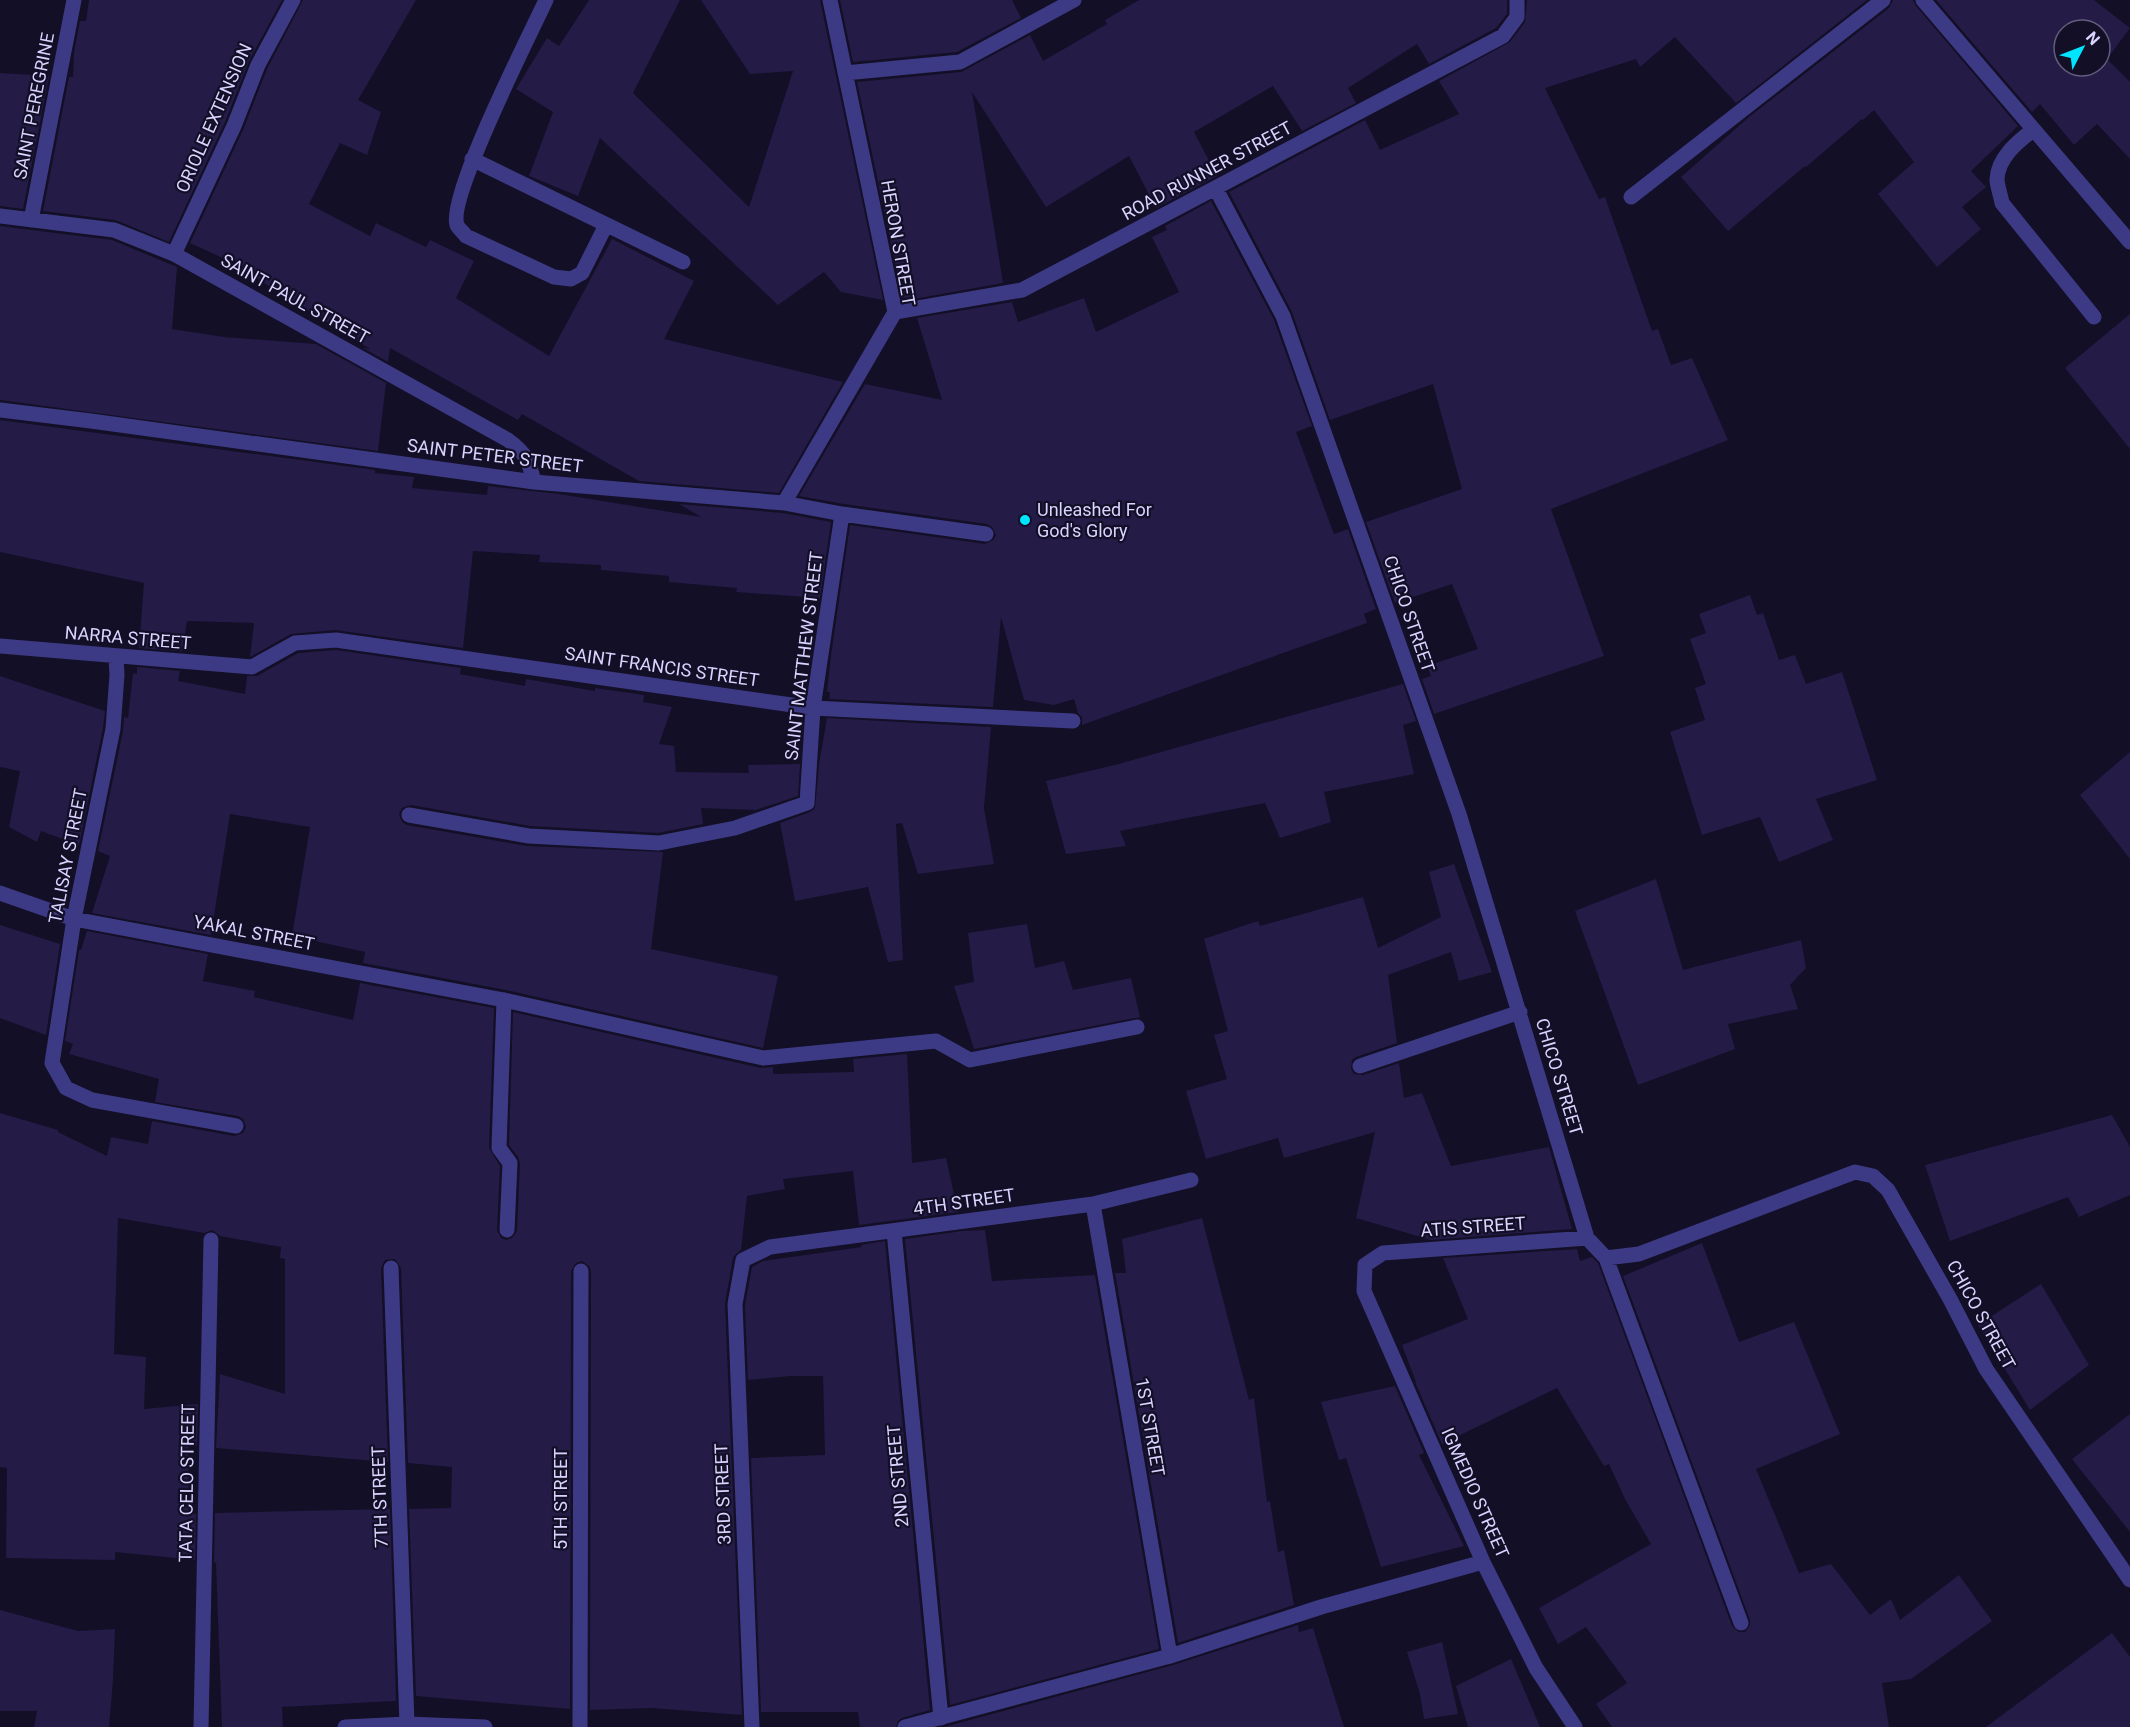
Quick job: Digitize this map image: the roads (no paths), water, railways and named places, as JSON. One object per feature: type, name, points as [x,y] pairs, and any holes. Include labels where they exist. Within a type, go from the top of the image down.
[{"type":"street","name":"SAINT PEREGRINE","points":[[31,220],[74,0]]},
{"type":"street","name":"ORIOLE EXTENSION","points":[[174,254],[234,126],[258,65],[293,0]]},
{"type":"street","points":[[546,0],[472,159],[457,211],[457,225],[466,236],[554,277],[571,279],[582,273],[606,225]]},
{"type":"street","name":"HERON STREET","points":[[784,503],[895,312],[830,0]]},
{"type":"street","points":[[845,73],[960,62],[1074,0]]},
{"type":"street","name":"ROAD RUNNER STREET","points":[[895,312],[1022,290],[1503,36],[1517,17],[1517,0]]},
{"type":"street","points":[[1631,197],[1883,0]]},
{"type":"street","points":[[1923,0],[2033,130],[2128,235]]},
{"type":"street","points":[[2033,130],[2015,143],[2002,163],[1997,180],[2002,203],[2094,317]]},
{"type":"street","points":[[472,159],[683,262]]},
{"type":"street","name":"CHICO STREET","points":[[1216,189],[1283,316],[1459,814],[1587,1238],[1606,1258],[1639,1254],[1855,1172],[1873,1176],[1888,1190],[1950,1299],[1986,1369],[2130,1580]]},
{"type":"street","name":"SAINT PAUL STREET","points":[[0,216],[114,230],[174,254],[508,440],[520,449],[529,461],[534,482]]},
{"type":"street","name":"SAINT PETER STREET","points":[[0,410],[91,420],[534,482],[784,503],[842,514],[986,534]]},
{"type":"street","name":"SAINT MATTHEW STREET","points":[[409,814],[529,836],[659,843],[735,828],[807,803],[813,708],[842,514]]},
{"type":"street","name":"SAINT FRANCIS STREET","points":[[252,667],[295,643],[336,640],[813,708],[1073,721]]},
{"type":"street","name":"NARRA STREET","points":[[0,646],[252,667]]},
{"type":"street","name":"TALISAY STREET","points":[[116,657],[113,729],[74,919],[52,1063],[66,1088],[92,1100],[236,1126]]},
{"type":"street","name":"YAKAL STREET","points":[[0,893],[74,919],[504,1000],[763,1058],[936,1041],[970,1060],[1137,1028]]},
{"type":"street","points":[[504,1000],[499,1148],[510,1163],[507,1230]]},
{"type":"street","points":[[1360,1066],[1520,1012]]},
{"type":"street","name":"4TH STREET","points":[[743,1260],[771,1247],[1093,1204],[1191,1180]]},
{"type":"street","name":"1ST STREET","points":[[1093,1204],[1170,1656]]},
{"type":"street","name":"2ND STREET","points":[[894,1231],[941,1718]]},
{"type":"street","name":"ATIS STREET","points":[[1365,1265],[1383,1253],[1587,1238]]},
{"type":"street","name":"TATA CELO STREET","points":[[201,1727],[211,1240]]},
{"type":"street","points":[[1606,1258],[1741,1623]]},
{"type":"street","name":"3RD STREET","points":[[743,1260],[735,1304],[752,1727]]},
{"type":"street","name":"IGMEDIO STREET","points":[[1365,1265],[1364,1291],[1483,1562],[1536,1668],[1575,1727]]},
{"type":"street","name":"7TH STREET","points":[[391,1268],[407,1724]]},
{"type":"street","name":"5TH STREET","points":[[579,1727],[580,1271]]},
{"type":"street","points":[[905,1727],[1170,1656],[1321,1607],[1483,1562]]},
{"type":"street","points":[[345,1727],[407,1724],[485,1727]]},
{"type":"place","name":"Unleashed For God's Glory","points":[[1025,520]]}]
